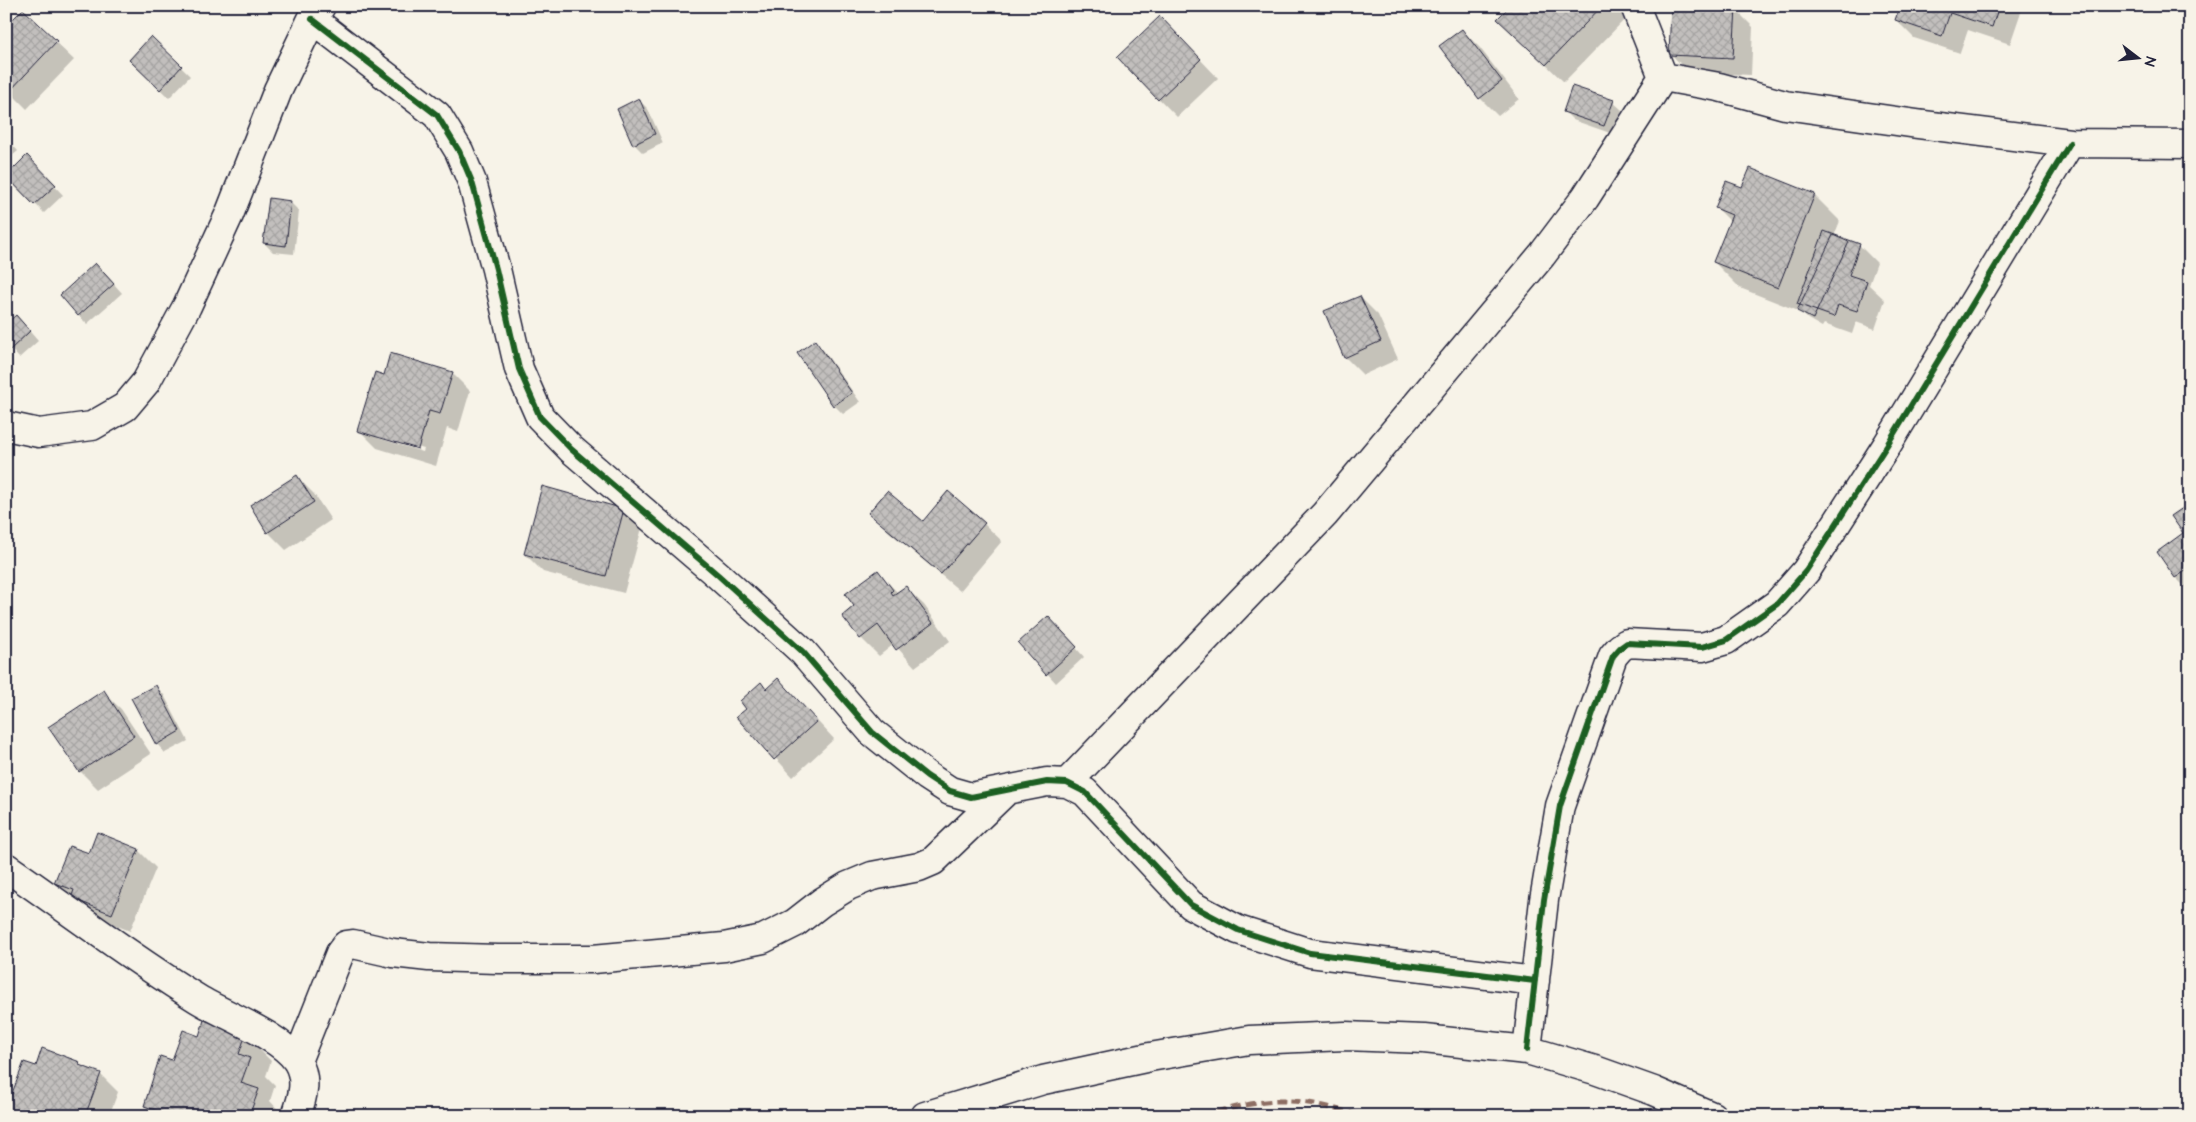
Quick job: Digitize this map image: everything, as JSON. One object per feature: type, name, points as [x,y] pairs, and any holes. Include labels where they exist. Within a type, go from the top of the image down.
[{"type":"street","points":[[1635,6],[1663,77]]},
{"type":"street","points":[[6,426],[39,433],[92,426],[125,407],[146,382],[187,306],[230,216],[278,90],[317,12],[438,116],[459,151],[472,182],[494,260],[519,369],[540,417],[571,449],[718,574],[803,652],[872,732],[926,776],[950,791],[971,797],[1047,782],[1067,783],[1085,792],[1092,798],[1191,905],[1238,930],[1310,952],[1535,981]]},
{"type":"street","points":[[1663,77],[1719,87],[1785,105],[1916,124],[2070,143],[2190,144]]},
{"type":"street","points":[[1067,783],[1325,514],[1542,255],[1585,198],[1663,77]]},
{"type":"street","points":[[1527,1050],[1544,900],[1560,806],[1613,656],[1627,643],[1702,647],[1726,640],[1777,604],[1806,571],[1887,445],[2070,143]]},
{"type":"street","points":[[297,1061],[340,953],[346,945],[353,944],[393,953],[429,957],[593,959],[724,947],[763,939],[795,923],[822,902],[848,886],[872,876],[919,867],[933,861],[1006,791]]},
{"type":"street","points":[[6,867],[111,942],[198,999],[280,1043],[297,1061],[305,1082],[296,1116]]},
{"type":"street","points":[[925,1116],[1043,1080],[1150,1057],[1249,1040],[1344,1036],[1424,1040],[1527,1050],[1595,1070],[1654,1091],[1712,1116]]},
{"type":"building","points":[[1510,6],[1602,6],[1546,65],[1497,19]]},
{"type":"building","points":[[1671,6],[1736,8],[1733,58],[1669,55]]},
{"type":"building","points":[[1900,6],[1999,6],[1992,27],[1950,13],[1942,36],[1895,20]]},
{"type":"building","points":[[23,9],[57,41],[9,92],[6,90],[6,13],[13,19]]},
{"type":"building","points":[[1160,16],[1201,59],[1158,100],[1117,57]]},
{"type":"building","points":[[1462,29],[1502,81],[1479,99],[1439,46]]},
{"type":"building","points":[[151,36],[182,66],[160,90],[129,60]]},
{"type":"building","points":[[1572,86],[1614,100],[1604,126],[1563,112]]},
{"type":"building","points":[[639,98],[655,134],[633,145],[617,109]]},
{"type":"building","points":[[27,155],[56,185],[34,205],[6,176]]},
{"type":"building","points":[[1750,168],[1815,194],[1778,288],[1713,262],[1732,215],[1715,208],[1726,181],[1742,187]]},
{"type":"building","points":[[269,198],[291,201],[286,246],[263,243]]},
{"type":"building","points":[[1824,231],[1860,244],[1849,275],[1867,281],[1857,311],[1838,305],[1834,317],[1797,304]]},
{"type":"building","points":[[1833,235],[1849,242],[1813,319],[1797,311]]},
{"type":"building","points":[[95,263],[114,284],[78,316],[60,295]]},
{"type":"building","points":[[1360,296],[1381,341],[1344,358],[1324,311]]},
{"type":"building","points":[[16,315],[30,331],[10,350],[6,346],[6,324]]},
{"type":"building","points":[[815,340],[852,393],[833,406],[797,353]]},
{"type":"building","points":[[390,353],[453,372],[440,414],[429,411],[418,449],[357,431],[375,372],[384,375]]},
{"type":"building","points":[[297,475],[314,502],[267,533],[250,505]]},
{"type":"building","points":[[542,486],[624,509],[606,576],[524,554]]},
{"type":"building","points":[[887,491],[923,521],[948,491],[985,523],[941,574],[868,513]]},
{"type":"building","points":[[2190,503],[2190,568],[2175,578],[2157,552],[2183,533],[2171,516]]},
{"type":"building","points":[[878,570],[893,590],[891,592],[893,595],[906,586],[933,623],[896,650],[878,625],[860,639],[842,616],[854,606],[845,594]]},
{"type":"building","points":[[1048,616],[1077,647],[1046,675],[1018,643]]},
{"type":"building","points":[[778,678],[817,721],[774,760],[736,717],[746,709],[740,701],[761,682],[766,689]]},
{"type":"building","points":[[156,685],[180,731],[156,745],[131,698]]},
{"type":"building","points":[[104,690],[134,736],[79,772],[48,727]]},
{"type":"building","points":[[97,832],[139,849],[112,914],[71,898],[74,890],[54,883],[69,846],[89,853]]},
{"type":"building","points":[[204,1020],[246,1034],[239,1054],[250,1058],[241,1083],[259,1089],[249,1116],[174,1116],[144,1106],[160,1056],[172,1060],[183,1030],[199,1036]]},
{"type":"building","points":[[42,1048],[80,1062],[79,1065],[101,1073],[85,1116],[6,1116],[6,1109],[24,1062],[36,1066]]},
{"type":"marked path","points":[[1202,1116],[1254,1103],[1275,1101],[1296,1101],[1315,1104],[1362,1116]]},
{"type":"cycle path","points":[[312,19],[437,115],[459,151],[472,182],[496,269],[519,369],[540,417],[571,449],[718,575],[803,652],[872,732],[927,776],[950,791],[971,797],[1047,782],[1067,783],[1085,792],[1191,905],[1238,930],[1310,953],[1535,981]]},
{"type":"cycle path","points":[[1527,1050],[1544,900],[1560,806],[1613,656],[1627,643],[1702,647],[1726,640],[1777,604],[1806,571],[1887,445],[2070,143]]}]
